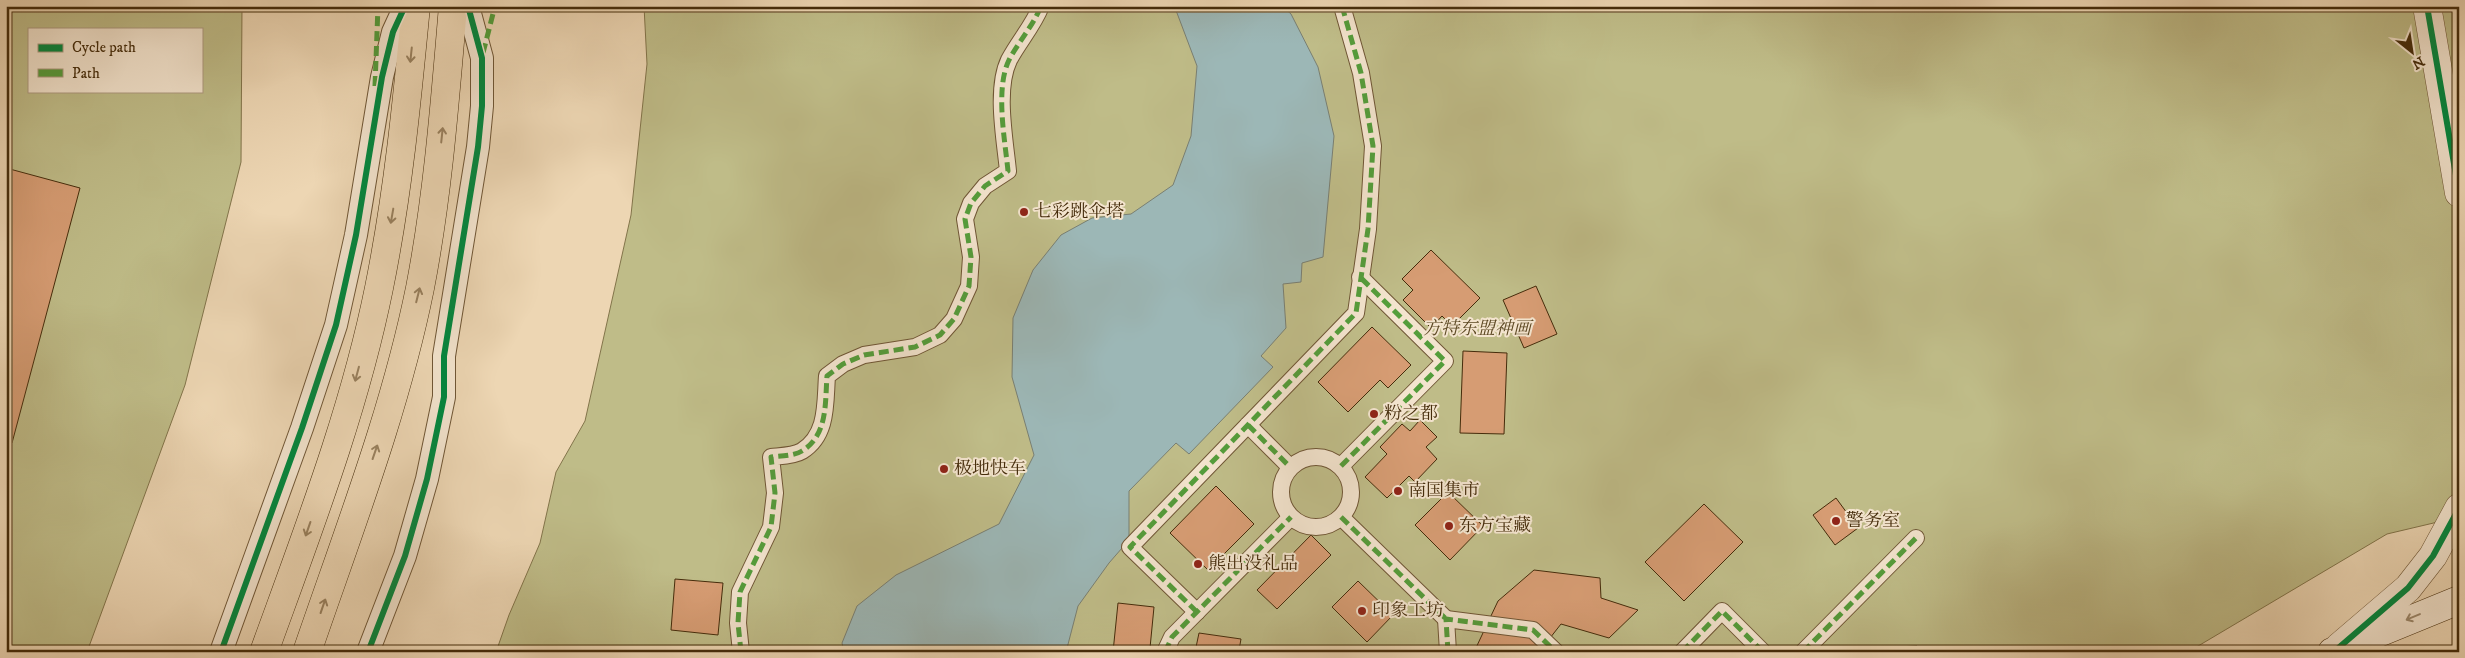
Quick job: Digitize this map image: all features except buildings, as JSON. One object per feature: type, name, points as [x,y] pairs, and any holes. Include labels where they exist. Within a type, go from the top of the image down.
[{"type":"main road","points":[[264,652],[308,530],[351,398],[379,290],[398,187],[416,6]]},
{"type":"main road","points":[[307,652],[383,429],[420,288],[442,139],[453,6]]},
{"type":"street","points":[[221,652],[302,428],[336,325],[356,236],[382,77],[393,32],[404,6]]},
{"type":"street","points":[[368,652],[406,556],[427,479],[444,397],[444,356],[478,147],[482,106],[482,58],[468,6]]},
{"type":"street","points":[[741,652],[738,624],[740,592],[771,527],[775,493],[771,457],[801,452],[816,438],[824,420],[827,376],[832,372],[843,364],[864,355],[915,347],[940,335],[954,319],[969,286],[971,257],[966,239],[965,219],[971,203],[985,186],[1008,171],[1002,89],[1009,61],[1026,35],[1041,6]]},
{"type":"street","points":[[1197,612],[1130,547],[1356,313],[1368,228],[1373,146],[1361,72],[1342,6]]},
{"type":"street","points":[[2427,6],[2459,193]]},
{"type":"street","points":[[1341,466],[1445,361],[1360,277]]},
{"type":"street","points":[[1248,425],[1290,467]]},
{"type":"street","points":[[1325,457],[1341,466],[1350,482],[1350,500],[1341,517],[1325,526],[1307,526],[1290,517],[1282,501],[1281,483],[1290,467],[1306,458],[1325,457]]},
{"type":"street","points":[[2334,651],[2408,588],[2433,556],[2459,508]]},
{"type":"street","points":[[1165,652],[1172,637],[1290,517]]},
{"type":"street","points":[[1341,517],[1446,619],[1533,630],[1556,652]]},
{"type":"street","points":[[1803,652],[1916,538]]},
{"type":"street","points":[[2334,651],[2459,600]]},
{"type":"street","points":[[1682,652],[1722,611],[1763,652]]},
{"type":"street","points":[[1446,619],[1448,652]]},
{"type":"green space","points":[[6,6],[242,6],[241,162],[185,385],[87,652],[6,652]]},
{"type":"green space","name":"方特东盟神画","points":[[644,6],[2459,6],[2459,517],[2387,534],[2188,652],[496,652],[509,615],[540,543],[556,472],[585,421],[631,215],[647,64]]},
{"type":"water","points":[[1172,6],[1282,6],[1291,14],[1318,67],[1334,136],[1323,257],[1302,263],[1301,282],[1283,284],[1286,328],[1261,356],[1273,367],[1189,454],[1176,443],[1129,491],[1129,540],[1109,563],[1078,606],[1066,652],[844,652],[842,643],[857,606],[896,575],[999,524],[1034,455],[1012,377],[1013,318],[1033,270],[1061,235],[1092,218],[1131,214],[1173,185],[1191,136],[1197,66],[1177,13]]},
{"type":"marked path","points":[[375,86],[378,6]]},
{"type":"marked path","points":[[483,53],[495,6]]},
{"type":"marked path","points":[[741,652],[738,623],[740,592],[771,527],[775,493],[771,457],[799,453],[817,436],[824,418],[827,376],[843,364],[864,355],[915,347],[940,335],[954,319],[969,286],[971,257],[965,219],[971,203],[985,186],[1008,171],[1002,115],[1005,72],[1009,60],[1041,6]]},
{"type":"marked path","points":[[1197,612],[1130,547],[1356,313],[1368,229],[1373,146],[1361,73],[1342,6]]},
{"type":"marked path","points":[[1341,466],[1445,361],[1360,277]]},
{"type":"marked path","points":[[1248,425],[1290,467]]},
{"type":"marked path","points":[[1165,652],[1172,637],[1291,517]]},
{"type":"marked path","points":[[1341,517],[1446,619]]},
{"type":"marked path","points":[[1803,652],[1916,538]]},
{"type":"marked path","points":[[1682,652],[1722,611],[1763,652]]},
{"type":"marked path","points":[[1448,652],[1446,619],[1533,630],[1556,652]]},
{"type":"cycle path","points":[[221,652],[302,428],[336,325],[356,235],[382,77],[393,32],[405,6]]},
{"type":"cycle path","points":[[368,652],[405,556],[427,479],[444,397],[444,356],[478,147],[482,106],[482,58],[468,6]]},
{"type":"cycle path","points":[[2427,6],[2459,193]]},
{"type":"cycle path","points":[[2336,650],[2408,588],[2433,556],[2459,508]]},
{"type":"place","name":"七彩跳伞塔","points":[[1024,212]]},
{"type":"place","name":"粉之都","points":[[1374,414]]},
{"type":"place","name":"极地快车","points":[[944,469]]},
{"type":"place","name":"南国集市","points":[[1398,491]]},
{"type":"place","name":"警务室","points":[[1836,521]]},
{"type":"place","name":"东方宝藏","points":[[1449,526]]},
{"type":"place","name":"熊出没礼品","points":[[1198,564]]},
{"type":"place","name":"印象工坊","points":[[1362,611]]}]
